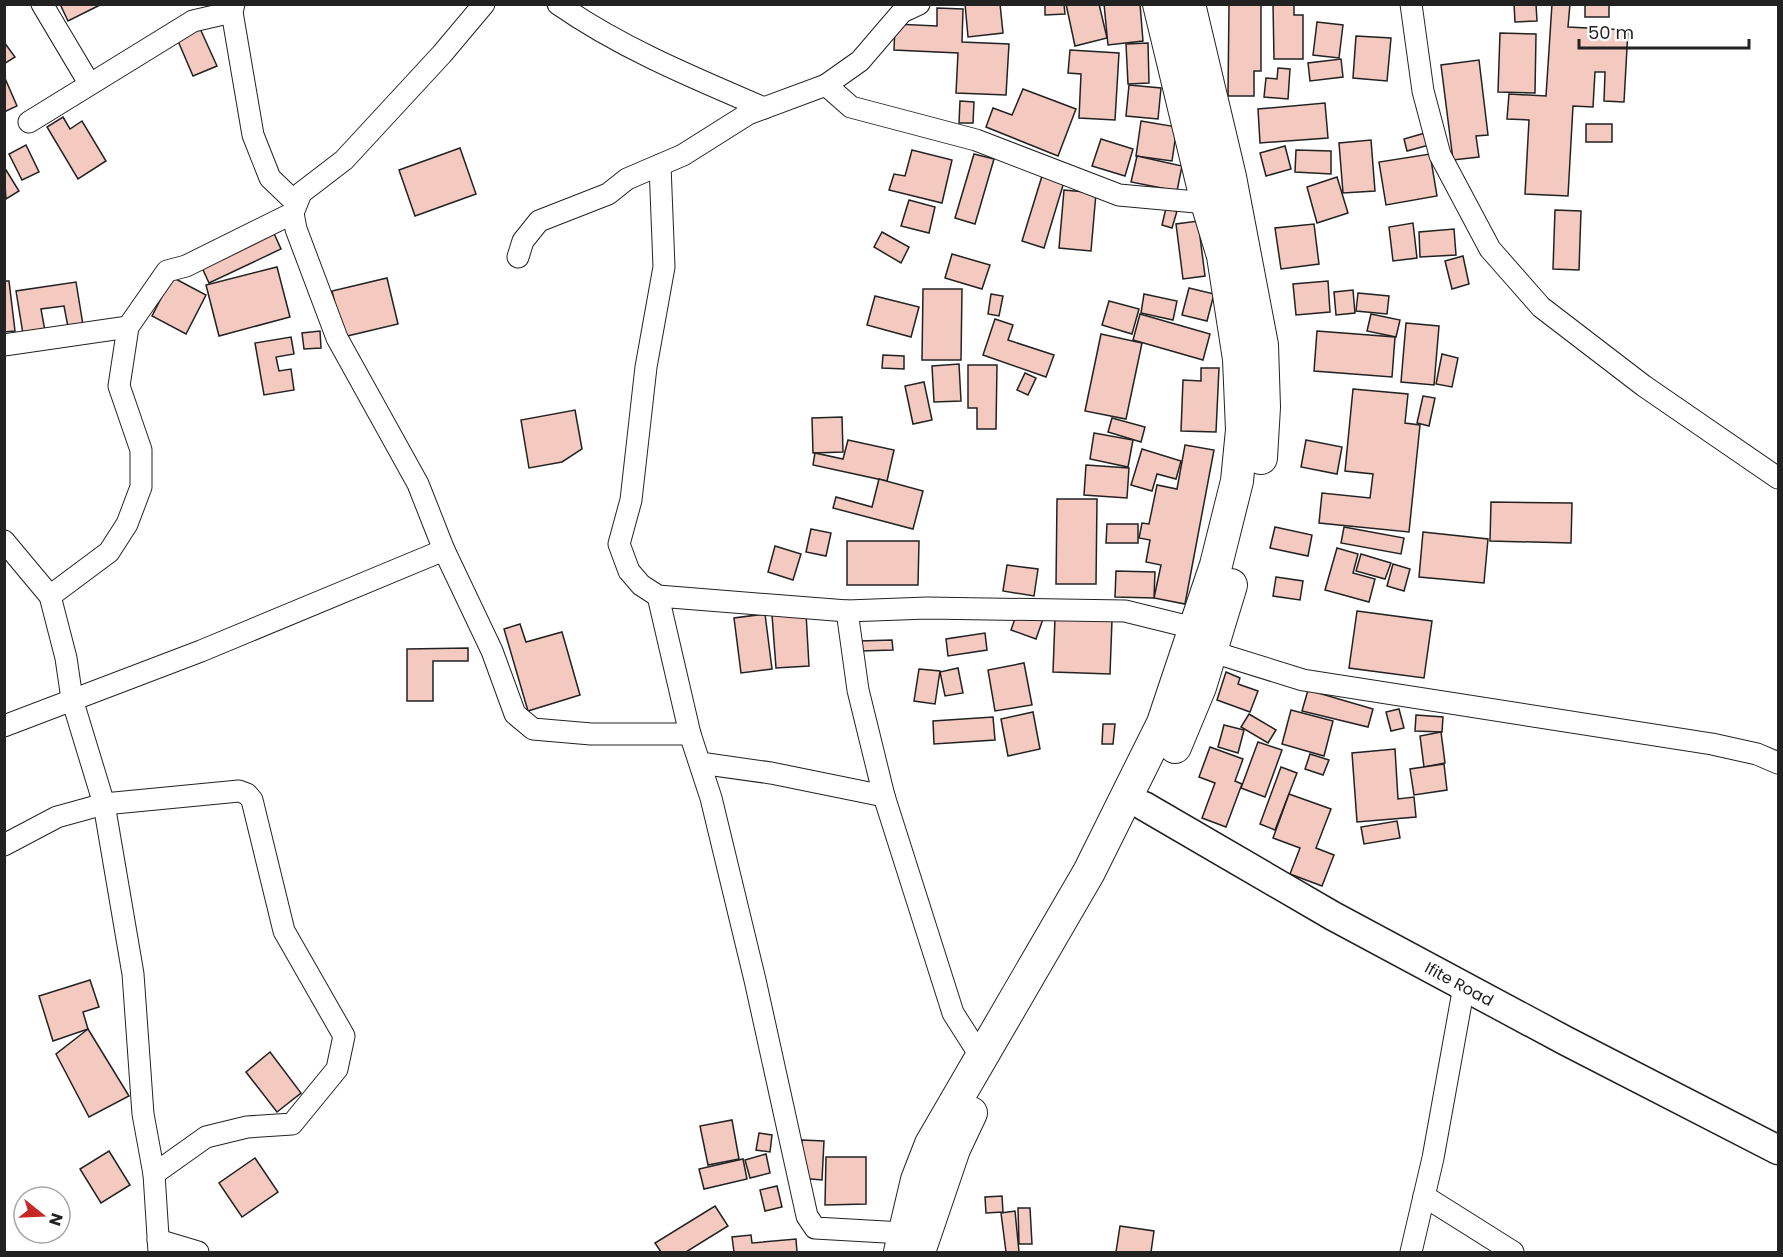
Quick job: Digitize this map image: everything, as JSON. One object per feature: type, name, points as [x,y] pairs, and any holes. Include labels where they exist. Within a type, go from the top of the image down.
[{"type":"main road","points":[[908,1246],[917,1180],[931,1144],[1073,901],[1129,795],[1204,640],[1216,565],[1238,481],[1242,430],[1239,359],[1223,255],[1207,203],[1159,4]]},
{"type":"main road","points":[[908,1246],[939,1187],[967,1121],[1176,746],[1204,640],[1260,477],[1264,407],[1262,345],[1230,177],[1189,4]]},
{"type":"street","points":[[42,4],[89,83]]},
{"type":"street","points":[[484,4],[442,54],[344,160],[301,193],[294,207],[296,229],[337,338],[418,484],[444,549],[492,651],[515,714],[533,729],[591,734],[690,734]]},
{"type":"street","points":[[558,4],[625,44],[684,74],[764,108]]},
{"type":"street","points":[[518,257],[523,241],[539,221],[608,194],[627,179],[683,155],[748,114],[826,85],[860,61],[902,12],[919,4]]},
{"type":"street","points":[[1411,4],[1424,91],[1440,155],[1490,249],[1541,307],[1644,386],[1779,477]]},
{"type":"street","points":[[29,122],[193,21],[233,8],[253,135],[270,178],[294,207]]},
{"type":"street","points":[[826,85],[851,107],[976,140],[1119,195],[1207,203]]},
{"type":"street","points":[[660,165],[664,267],[646,368],[631,500],[619,544],[629,571],[641,585],[658,596],[847,611],[927,608],[1125,611],[1303,680],[1712,744],[1757,754],[1779,763]]},
{"type":"street","points":[[50,596],[109,552],[127,524],[141,487],[141,450],[119,386],[128,327],[167,271],[186,266],[294,207]]},
{"type":"street","points":[[4,345],[128,327]]},
{"type":"street","points":[[4,541],[50,596],[66,658],[72,699],[104,804],[133,974],[143,1114],[154,1174],[158,1246],[198,1252]]},
{"type":"street","points":[[4,726],[201,651],[444,549]]},
{"type":"street","points":[[658,596],[690,734],[711,798],[755,980],[807,1216],[815,1228],[908,1246]]},
{"type":"street","points":[[847,611],[858,690],[884,796],[953,1013],[981,1057]]},
{"type":"street","points":[[700,763],[884,796]]},
{"type":"street","points":[[4,845],[57,817],[104,804],[239,791],[247,794],[252,800],[284,931],[344,1036],[337,1069],[292,1124],[247,1127],[206,1137],[154,1174]]},
{"type":"street","name":"Ifite Road","points":[[1144,806],[1333,916],[1779,1149]]},
{"type":"street","points":[[1411,1252],[1424,1196],[1464,986]]},
{"type":"street","points":[[1424,1196],[1513,1252]]},
{"type":"building","points":[[60,4],[102,4],[68,21]]},
{"type":"building","points":[[965,4],[1000,4],[1003,33],[968,37]]},
{"type":"building","points":[[1045,4],[1064,4],[1065,14],[1045,15]]},
{"type":"building","points":[[1066,4],[1099,4],[1107,38],[1075,46]]},
{"type":"building","points":[[1104,4],[1140,4],[1143,41],[1108,45]]},
{"type":"building","points":[[1229,4],[1261,4],[1261,71],[1254,71],[1254,96],[1228,96]]},
{"type":"building","points":[[1273,4],[1294,4],[1294,15],[1303,15],[1303,59],[1274,59]]},
{"type":"building","points":[[1514,4],[1536,4],[1537,21],[1515,22]]},
{"type":"building","points":[[1552,4],[1570,4],[1568,27],[1628,30],[1624,102],[1604,101],[1605,72],[1595,72],[1593,107],[1573,106],[1568,196],[1525,194],[1529,120],[1507,119],[1509,94],[1546,96]]},
{"type":"building","points":[[1585,4],[1609,4],[1609,17],[1585,17]]},
{"type":"building","points":[[937,8],[963,9],[962,42],[1009,44],[1006,95],[956,93],[958,53],[894,50],[895,24],[937,26]]},
{"type":"building","points":[[1317,22],[1343,25],[1339,58],[1313,55]]},
{"type":"building","points":[[198,24],[217,66],[193,76],[175,34]]},
{"type":"building","points":[[1500,33],[1536,34],[1535,93],[1498,92]]},
{"type":"building","points":[[1356,36],[1391,38],[1387,81],[1353,78]]},
{"type":"building","points":[[4,42],[15,57],[4,64]]},
{"type":"building","points":[[1148,43],[1149,83],[1128,84],[1126,44]]},
{"type":"building","points":[[1070,50],[1119,53],[1115,120],[1079,118],[1081,74],[1068,73]]},
{"type":"building","points":[[1341,59],[1343,77],[1310,81],[1308,63]]},
{"type":"building","points":[[1479,60],[1488,135],[1476,136],[1479,157],[1453,160],[1441,65]]},
{"type":"building","points":[[1278,68],[1290,69],[1288,99],[1264,97],[1266,78],[1277,79]]},
{"type":"building","points":[[4,76],[17,106],[4,112]]},
{"type":"building","points":[[1129,85],[1161,88],[1158,119],[1126,116]]},
{"type":"building","points":[[1023,89],[1076,109],[1058,156],[986,127],[993,108],[1012,115]]},
{"type":"building","points":[[960,101],[974,102],[973,123],[959,123]]},
{"type":"building","points":[[1325,103],[1328,138],[1260,143],[1258,109]]},
{"type":"building","points":[[63,117],[70,129],[82,121],[106,161],[78,179],[47,127]]},
{"type":"building","points":[[1141,121],[1177,127],[1172,161],[1136,156]]},
{"type":"building","points":[[1586,124],[1612,124],[1612,142],[1586,142]]},
{"type":"building","points":[[1425,133],[1429,145],[1407,151],[1404,139]]},
{"type":"building","points":[[1101,139],[1133,149],[1125,176],[1092,166]]},
{"type":"building","points":[[1371,140],[1375,191],[1343,193],[1339,143]]},
{"type":"building","points":[[26,145],[39,172],[22,180],[9,154]]},
{"type":"building","points":[[1285,146],[1291,169],[1266,176],[1260,153]]},
{"type":"building","points":[[460,148],[476,194],[415,216],[399,170]]},
{"type":"building","points":[[912,150],[952,160],[942,203],[889,190],[894,174],[905,176]]},
{"type":"building","points":[[1296,150],[1331,151],[1331,174],[1295,172]]},
{"type":"building","points":[[974,154],[994,159],[975,224],[955,218]]},
{"type":"building","points":[[1430,154],[1437,196],[1386,205],[1379,162]]},
{"type":"building","points":[[1137,156],[1182,166],[1177,191],[1131,182]]},
{"type":"building","points":[[6,170],[19,191],[6,199],[4,171]]},
{"type":"building","points":[[1042,176],[1064,182],[1044,248],[1022,241]]},
{"type":"building","points":[[1337,177],[1348,213],[1317,223],[1307,187]]},
{"type":"building","points":[[1064,190],[1096,193],[1091,251],[1059,248]]},
{"type":"building","points":[[909,200],[935,207],[929,233],[901,226]]},
{"type":"building","points":[[1166,208],[1177,211],[1172,228],[1162,225]]},
{"type":"building","points":[[1555,210],[1581,211],[1579,270],[1553,269]]},
{"type":"building","points":[[1198,221],[1205,276],[1183,279],[1176,224]]},
{"type":"building","points":[[1413,223],[1417,258],[1393,261],[1389,227]]},
{"type":"building","points":[[1314,224],[1319,264],[1281,269],[1275,228]]},
{"type":"building","points":[[272,229],[281,249],[209,283],[200,263]]},
{"type":"building","points":[[1454,229],[1456,255],[1420,257],[1419,232]]},
{"type":"building","points":[[882,232],[909,247],[901,263],[874,247]]},
{"type":"building","points":[[952,254],[990,265],[982,289],[945,278]]},
{"type":"building","points":[[1463,256],[1469,284],[1452,289],[1445,261]]},
{"type":"building","points":[[277,267],[290,317],[219,336],[206,285]]},
{"type":"building","points":[[172,277],[206,295],[186,334],[152,316]]},
{"type":"building","points":[[387,278],[398,324],[343,337],[332,291]]},
{"type":"building","points":[[4,281],[9,281],[15,331],[4,332]]},
{"type":"building","points":[[1328,281],[1330,312],[1296,315],[1293,284]]},
{"type":"building","points":[[76,282],[83,325],[68,327],[64,306],[41,309],[45,331],[23,334],[16,291]]},
{"type":"building","points":[[1189,288],[1214,294],[1207,321],[1182,315]]},
{"type":"building","points":[[923,289],[962,289],[961,360],[922,360]]},
{"type":"building","points":[[1353,290],[1355,313],[1336,315],[1334,292]]},
{"type":"building","points":[[1358,293],[1389,296],[1387,314],[1356,311]]},
{"type":"building","points":[[991,294],[1003,296],[999,316],[988,314]]},
{"type":"building","points":[[1144,294],[1177,301],[1173,320],[1141,313]]},
{"type":"building","points":[[875,296],[919,307],[911,337],[867,325]]},
{"type":"building","points":[[1109,301],[1139,309],[1132,334],[1102,325]]},
{"type":"building","points":[[1140,314],[1210,334],[1203,360],[1133,340]]},
{"type":"building","points":[[1371,314],[1400,320],[1396,337],[1367,331]]},
{"type":"building","points":[[995,319],[1013,325],[1008,340],[1054,355],[1046,377],[983,355]]},
{"type":"building","points":[[1406,323],[1439,326],[1434,385],[1401,382]]},
{"type":"building","points":[[320,331],[321,348],[304,349],[302,333]]},
{"type":"building","points":[[1317,331],[1395,337],[1392,377],[1314,371]]},
{"type":"building","points":[[1101,334],[1142,343],[1126,419],[1085,411]]},
{"type":"building","points":[[291,337],[294,354],[276,357],[279,371],[291,369],[294,390],[264,395],[255,343]]},
{"type":"building","points":[[1442,354],[1458,358],[1452,387],[1436,384]]},
{"type":"building","points":[[883,355],[904,356],[904,369],[882,368]]},
{"type":"building","points":[[959,364],[961,401],[934,402],[932,366]]},
{"type":"building","points":[[968,365],[997,365],[996,429],[977,429],[977,408],[968,408]]},
{"type":"building","points":[[1201,368],[1219,368],[1216,432],[1181,431],[1183,380],[1201,381]]},
{"type":"building","points":[[1025,373],[1036,378],[1028,395],[1017,390]]},
{"type":"building","points":[[924,382],[932,420],[913,424],[905,386]]},
{"type":"building","points":[[1353,389],[1408,394],[1405,423],[1420,425],[1409,532],[1319,523],[1322,493],[1370,498],[1373,474],[1345,471]]},
{"type":"building","points":[[1423,396],[1435,398],[1429,426],[1417,423]]},
{"type":"building","points":[[575,410],[582,449],[562,462],[529,468],[521,420]]},
{"type":"building","points":[[842,417],[843,452],[813,453],[812,418]]},
{"type":"building","points":[[1112,418],[1145,427],[1141,442],[1108,432]]},
{"type":"building","points":[[1094,433],[1133,440],[1128,467],[1090,459]]},
{"type":"building","points":[[848,440],[894,450],[887,481],[813,465],[815,453],[843,459]]},
{"type":"building","points":[[1306,440],[1342,447],[1337,474],[1301,467]]},
{"type":"building","points":[[1185,445],[1214,450],[1185,604],[1154,598],[1161,565],[1146,562],[1150,540],[1139,538],[1142,523],[1149,524],[1157,485],[1177,489]]},
{"type":"building","points":[[1142,449],[1181,461],[1176,479],[1157,474],[1152,491],[1131,485]]},
{"type":"building","points":[[1086,465],[1129,468],[1127,498],[1084,495]]},
{"type":"building","points":[[879,479],[923,491],[913,529],[833,508],[836,497],[872,507]]},
{"type":"building","points":[[1057,499],[1097,499],[1096,584],[1056,584]]},
{"type":"building","points":[[1491,502],[1572,503],[1571,543],[1490,541]]},
{"type":"building","points":[[1107,524],[1138,524],[1138,543],[1106,543]]},
{"type":"building","points":[[1275,527],[1312,535],[1308,556],[1270,548]]},
{"type":"building","points":[[1344,527],[1404,538],[1401,554],[1341,543]]},
{"type":"building","points":[[811,529],[831,533],[826,556],[806,552]]},
{"type":"building","points":[[1423,532],[1488,539],[1484,583],[1419,577]]},
{"type":"building","points":[[847,541],[919,541],[918,585],[847,585]]},
{"type":"building","points":[[775,546],[801,554],[793,580],[768,572]]},
{"type":"building","points":[[1337,548],[1358,554],[1353,573],[1375,579],[1369,602],[1325,590]]},
{"type":"building","points":[[1361,554],[1391,563],[1385,579],[1356,571]]},
{"type":"building","points":[[1393,564],[1410,569],[1404,591],[1387,586]]},
{"type":"building","points":[[1007,565],[1038,569],[1034,596],[1003,591]]},
{"type":"building","points":[[1116,571],[1155,572],[1154,598],[1115,597]]},
{"type":"building","points":[[1276,577],[1303,581],[1300,600],[1273,596]]},
{"type":"building","points":[[1018,610],[1043,619],[1036,639],[1011,630]]},
{"type":"building","points":[[1357,611],[1432,621],[1424,678],[1349,668]]},
{"type":"building","points":[[806,613],[809,666],[776,668],[772,615]]},
{"type":"building","points":[[765,614],[772,669],[741,673],[734,618]]},
{"type":"building","points":[[1055,618],[1112,620],[1110,674],[1053,672]]},
{"type":"building","points":[[520,624],[526,642],[562,632],[580,695],[528,711],[504,629]]},
{"type":"building","points":[[985,633],[987,650],[948,656],[946,639]]},
{"type":"building","points":[[892,640],[893,650],[860,651],[859,641]]},
{"type":"building","points":[[468,648],[468,661],[433,661],[433,701],[407,701],[407,649]]},
{"type":"building","points":[[1024,663],[1032,705],[995,711],[988,670]]},
{"type":"building","points":[[958,668],[963,693],[945,696],[940,672]]},
{"type":"building","points":[[919,669],[940,671],[935,704],[914,701]]},
{"type":"building","points":[[1226,672],[1240,678],[1238,684],[1258,691],[1250,712],[1217,700]]},
{"type":"building","points":[[1308,690],[1373,709],[1368,727],[1302,711]]},
{"type":"building","points":[[1399,709],[1404,728],[1391,731],[1386,712]]},
{"type":"building","points":[[1291,710],[1333,721],[1324,756],[1282,744]]},
{"type":"building","points":[[1033,712],[1040,749],[1008,756],[1001,719]]},
{"type":"building","points":[[1249,714],[1276,730],[1268,743],[1241,727]]},
{"type":"building","points":[[1416,715],[1443,717],[1442,732],[1415,731]]},
{"type":"building","points":[[993,717],[995,740],[934,744],[933,721]]},
{"type":"building","points":[[1103,724],[1115,724],[1113,744],[1102,744]]},
{"type":"building","points":[[1224,725],[1244,730],[1238,753],[1218,747]]},
{"type":"building","points":[[1441,732],[1445,763],[1424,767],[1420,736]]},
{"type":"building","points":[[1258,742],[1282,750],[1265,797],[1241,788]]},
{"type":"building","points":[[1210,747],[1243,759],[1235,781],[1242,784],[1226,827],[1202,818],[1215,783],[1199,777]]},
{"type":"building","points":[[1395,749],[1398,799],[1414,797],[1416,817],[1357,822],[1352,753]]},
{"type":"building","points":[[1310,754],[1329,760],[1323,775],[1305,769]]},
{"type":"building","points":[[1444,764],[1447,790],[1414,795],[1410,769]]},
{"type":"building","points":[[1281,767],[1297,773],[1275,830],[1260,824]]},
{"type":"building","points":[[1289,794],[1331,809],[1316,848],[1334,855],[1322,886],[1290,874],[1300,848],[1273,838]]},
{"type":"building","points":[[1397,821],[1400,838],[1364,844],[1361,827]]},
{"type":"building","points":[[90,980],[99,1007],[83,1012],[88,1029],[53,1041],[39,996]]},
{"type":"building","points":[[88,1029],[129,1096],[89,1117],[56,1054]]},
{"type":"building","points":[[270,1052],[301,1093],[277,1112],[246,1072]]},
{"type":"building","points":[[732,1120],[739,1159],[708,1165],[700,1126]]},
{"type":"building","points":[[759,1133],[772,1135],[770,1152],[756,1150]]},
{"type":"building","points":[[802,1140],[824,1141],[822,1180],[800,1178]]},
{"type":"building","points":[[109,1151],[130,1185],[101,1203],[80,1169]]},
{"type":"building","points":[[766,1154],[770,1173],[750,1178],[745,1160]]},
{"type":"building","points":[[826,1157],[866,1157],[866,1204],[825,1205]]},
{"type":"building","points":[[255,1158],[278,1192],[242,1217],[219,1183]]},
{"type":"building","points":[[743,1159],[747,1179],[704,1189],[699,1169]]},
{"type":"building","points":[[777,1186],[782,1207],[765,1211],[760,1190]]},
{"type":"building","points":[[1002,1196],[1003,1212],[986,1213],[985,1197]]},
{"type":"building","points":[[715,1206],[728,1226],[686,1252],[661,1252],[655,1243]]},
{"type":"building","points":[[1018,1208],[1030,1208],[1032,1244],[1019,1244]]},
{"type":"building","points":[[1015,1211],[1019,1252],[1006,1252],[1001,1213]]},
{"type":"building","points":[[1120,1226],[1154,1231],[1151,1252],[1116,1252]]},
{"type":"building","points":[[751,1235],[752,1243],[796,1239],[797,1252],[734,1252],[732,1237]]}]
